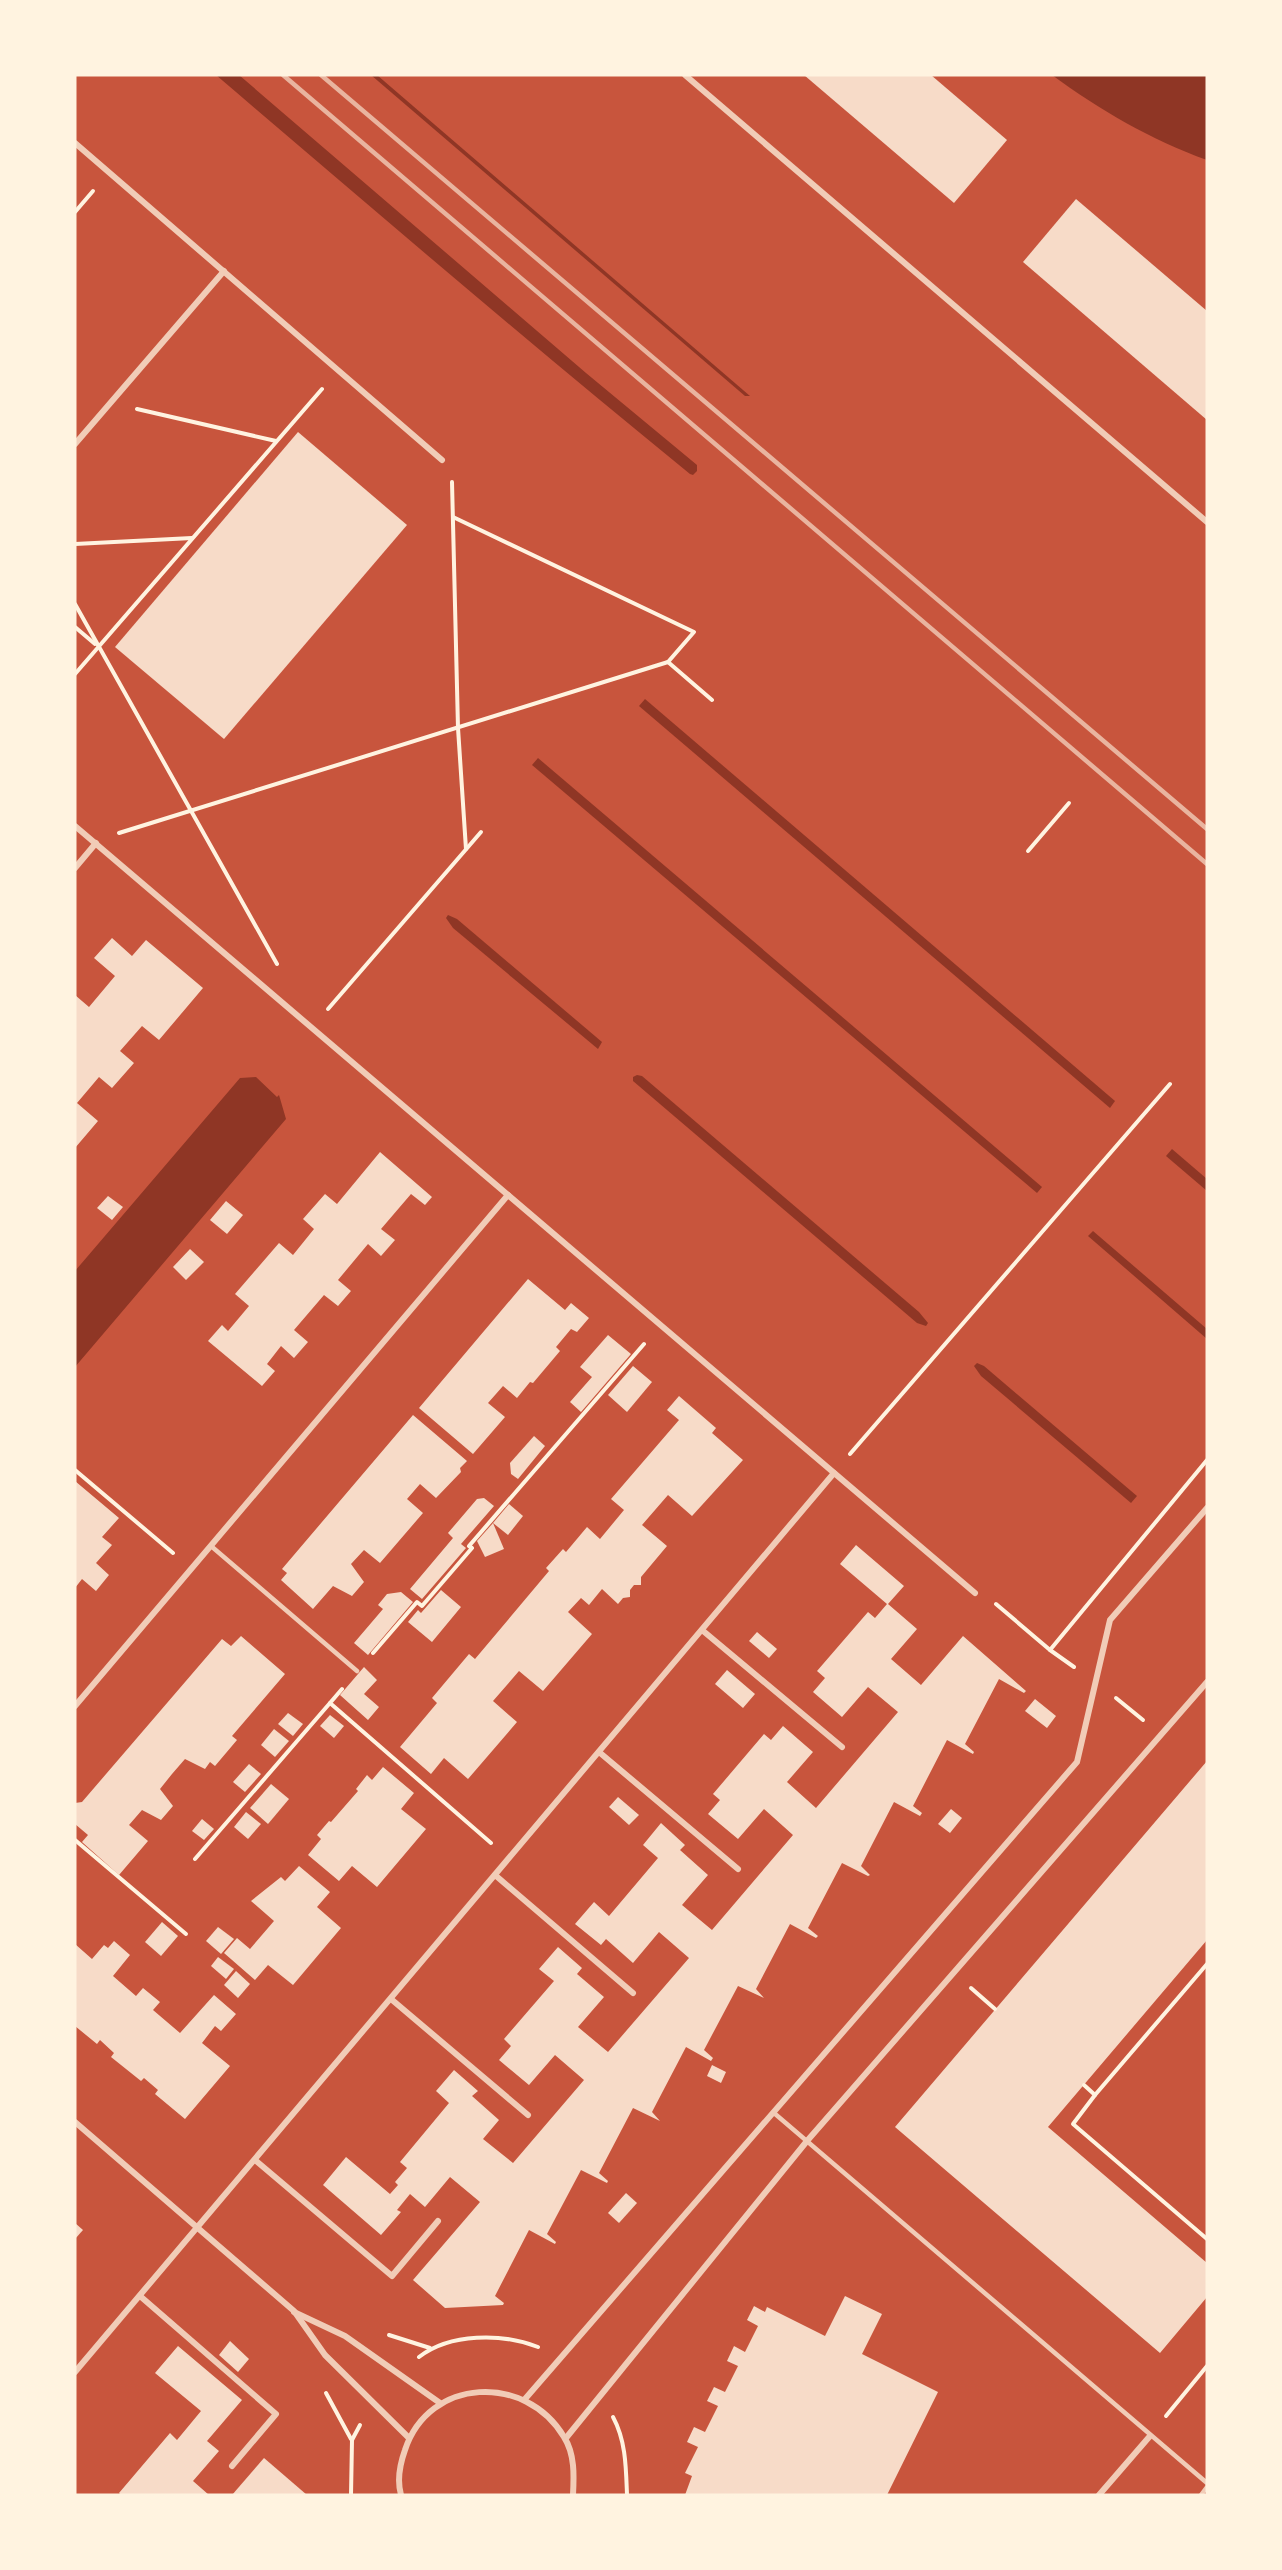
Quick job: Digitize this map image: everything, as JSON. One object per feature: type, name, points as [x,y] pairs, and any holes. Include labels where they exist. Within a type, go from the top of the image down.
[{"type":"street","points":[[685,75],[1207,522]]},
{"type":"street","points":[[75,143],[442,460]]},
{"type":"street","points":[[75,444],[224,272]]},
{"type":"street","points":[[75,826],[975,1593]]},
{"type":"street","points":[[75,868],[96,843]]},
{"type":"street","points":[[75,1706],[508,1195]]},
{"type":"street","points":[[75,2372],[834,1473]]},
{"type":"street","points":[[525,2399],[1077,1762],[1110,1620],[1207,1508]]},
{"type":"street","points":[[702,1629],[842,1747]]},
{"type":"street","points":[[566,2439],[807,2141],[1207,1682]]},
{"type":"street","points":[[599,1752],[738,1869]]},
{"type":"street","points":[[495,1875],[633,1992]]},
{"type":"street","points":[[391,1999],[528,2115]]},
{"type":"street","points":[[75,2122],[294,2312],[326,2355],[409,2438]]},
{"type":"street","points":[[255,2160],[392,2276],[438,2221]]},
{"type":"street","points":[[140,2296],[276,2414],[232,2466]]},
{"type":"street","points":[[294,2312],[345,2336],[441,2403]]},
{"type":"street","points":[[401,2495],[400,2463],[409,2438],[425,2416],[441,2403],[472,2392],[499,2391],[525,2399],[549,2415],[566,2439],[574,2469],[573,2495]]},
{"type":"street","points":[[1099,2495],[1150,2436]]},
{"type":"lane","points":[[211,1546],[357,1671]]},
{"type":"lane","points":[[774,2113],[1207,2485],[1200,2495]]},
{"type":"path","points":[[75,674],[338,370]]},
{"type":"path","points":[[111,403],[276,441]]},
{"type":"path","points":[[442,460],[452,470],[458,728],[466,849]]},
{"type":"path","points":[[96,843],[104,838],[190,810],[668,663],[694,632],[453,517]]},
{"type":"path","points":[[75,544],[192,538]]},
{"type":"path","points":[[75,604],[278,965]]},
{"type":"path","points":[[75,627],[98,647]]},
{"type":"path","points":[[668,663],[712,699]]},
{"type":"path","points":[[1028,851],[1069,803]]},
{"type":"path","points":[[312,1028],[481,832]]},
{"type":"path","points":[[834,1473],[1170,1084]]},
{"type":"path","points":[[195,1859],[417,1602],[422,1606],[472,1548],[469,1546],[661,1325]]},
{"type":"path","points":[[975,1593],[984,1594],[1050,1650],[1207,1460]]},
{"type":"path","points":[[75,1470],[191,1569]]},
{"type":"path","points":[[330,1703],[509,1858]]},
{"type":"path","points":[[75,1840],[186,1934]]},
{"type":"path","points":[[1207,1964],[1073,2124],[1207,2239]]},
{"type":"path","points":[[954,1974],[995,2009]]},
{"type":"path","points":[[1084,2085],[1095,2095]]},
{"type":"path","points":[[1150,2436],[1207,2366]]},
{"type":"shaded area","points":[[216,75],[239,75],[586,373],[697,465],[697,471],[693,475],[690,474],[630,425]]},
{"type":"shaded area","points":[[371,75],[377,75],[750,396],[745,396]]},
{"type":"shaded area","points":[[1052,75],[1207,75],[1207,160],[1126,123]]},
{"type":"shaded area","points":[[645,699],[1115,1101],[1110,1108],[639,706]]},
{"type":"shaded area","points":[[538,758],[1042,1187],[1037,1193],[532,765]]},
{"type":"shaded area","points":[[448,915],[457,919],[602,1042],[598,1049],[453,928],[446,918]]},
{"type":"shaded area","points":[[642,1076],[919,1312],[928,1323],[926,1326],[917,1323],[633,1081],[633,1077]]},
{"type":"shaded area","points":[[256,1077],[277,1097],[279,1095],[286,1119],[75,1367],[75,1271],[240,1078]]},
{"type":"shaded area","points":[[1172,1149],[1207,1179],[1207,1191],[1166,1156]]},
{"type":"shaded area","points":[[1093,1231],[1207,1329],[1207,1339],[1088,1236]]},
{"type":"shaded area","points":[[977,1363],[984,1366],[1137,1496],[1131,1503],[981,1376],[974,1366]]},
{"type":"building","points":[[804,75],[931,75],[1007,140],[954,203]]},
{"type":"building","points":[[1076,199],[1207,311],[1207,420],[1023,262]]},
{"type":"building","points":[[298,432],[407,525],[224,739],[115,647]]},
{"type":"building","points":[[112,938],[132,956],[146,940],[203,988],[159,1040],[142,1026],[120,1051],[134,1063],[112,1088],[99,1077],[77,1103],[98,1121],[75,1148],[75,995],[89,1007],[115,976],[94,958]]},
{"type":"building","points":[[380,1152],[432,1197],[425,1205],[411,1194],[381,1229],[395,1240],[381,1256],[368,1244],[338,1280],[351,1291],[338,1306],[324,1295],[294,1330],[308,1342],[294,1358],[281,1346],[267,1364],[275,1371],[262,1386],[208,1341],[222,1325],[228,1331],[249,1306],[235,1294],[279,1243],[293,1255],[314,1229],[303,1219],[325,1194],[337,1204]]},
{"type":"building","points":[[108,1196],[123,1207],[112,1220],[97,1208]]},
{"type":"building","points":[[226,1201],[243,1215],[227,1234],[210,1220]]},
{"type":"building","points":[[190,1249],[204,1262],[186,1280],[173,1267]]},
{"type":"building","points":[[528,1279],[565,1310],[571,1303],[589,1318],[577,1332],[571,1329],[556,1347],[560,1351],[517,1398],[503,1386],[488,1403],[505,1417],[473,1454],[419,1408]]},
{"type":"building","points":[[608,1335],[631,1354],[581,1412],[570,1402],[592,1377],[580,1367]]},
{"type":"building","points":[[633,1366],[652,1382],[627,1412],[608,1395]]},
{"type":"building","points":[[679,1396],[716,1428],[712,1433],[743,1460],[692,1516],[668,1495],[642,1525],[667,1546],[641,1577],[641,1585],[634,1585],[630,1590],[630,1597],[623,1598],[618,1604],[602,1589],[589,1605],[581,1598],[568,1612],[592,1634],[543,1691],[519,1671],[493,1701],[517,1722],[468,1779],[444,1758],[431,1774],[400,1747],[437,1703],[432,1698],[469,1654],[475,1659],[549,1571],[546,1568],[563,1549],[566,1552],[587,1527],[600,1539],[624,1510],[611,1499],[679,1420],[667,1410]]},
{"type":"building","points":[[413,1415],[467,1461],[460,1468],[461,1472],[436,1498],[420,1484],[407,1499],[423,1513],[380,1563],[364,1550],[351,1564],[364,1582],[352,1596],[333,1586],[313,1609],[281,1580],[287,1573],[282,1569]]},
{"type":"building","points":[[534,1436],[545,1446],[518,1479],[511,1474],[510,1463]]},
{"type":"building","points":[[75,1481],[119,1518],[102,1537],[112,1545],[96,1563],[109,1575],[96,1591],[82,1579],[75,1588]]},
{"type":"building","points":[[484,1498],[494,1506],[461,1544],[466,1548],[422,1599],[410,1589],[453,1538],[448,1533],[477,1499]]},
{"type":"building","points":[[509,1504],[523,1516],[508,1535],[493,1523]]},
{"type":"building","points":[[493,1523],[504,1549],[485,1557],[477,1541]]},
{"type":"building","points":[[856,1545],[904,1586],[888,1604],[917,1629],[891,1659],[921,1685],[963,1636],[1026,1691],[1024,1693],[999,1679],[965,1744],[974,1752],[973,1754],[947,1740],[913,1806],[922,1813],[920,1816],[894,1802],[861,1866],[870,1875],[842,1863],[808,1928],[818,1936],[816,1938],[790,1924],[756,1989],[764,1998],[738,1986],[704,2050],[713,2058],[711,2061],[686,2047],[652,2112],[660,2121],[633,2108],[599,2173],[608,2181],[607,2183],[581,2170],[547,2234],[556,2242],[555,2244],[529,2230],[495,2296],[504,2303],[503,2305],[445,2308],[413,2280],[480,2202],[450,2177],[425,2207],[410,2194],[397,2210],[401,2212],[381,2235],[323,2185],[346,2157],[390,2194],[398,2185],[395,2182],[407,2168],[400,2162],[449,2103],[436,2091],[454,2070],[478,2091],[472,2096],[499,2120],[483,2139],[513,2163],[584,2080],[555,2055],[529,2085],[499,2060],[511,2046],[504,2039],[554,1981],[539,1969],[558,1947],[582,1968],[577,1974],[604,1997],[578,2027],[608,2052],[689,1958],[659,1932],[633,1963],[606,1939],[601,1945],[575,1924],[594,1902],[609,1916],[658,1858],[643,1845],[661,1823],[685,1845],[680,1850],[708,1875],[682,1905],[712,1930],[793,1835],[764,1809],[738,1839],[708,1814],[720,1800],[713,1794],[764,1734],[771,1740],[783,1726],[813,1752],[787,1782],[816,1808],[898,1712],[868,1687],[842,1717],[813,1692],[825,1678],[817,1671],[868,1612],[875,1618],[887,1604],[840,1564]]},
{"type":"building","points":[[441,1590],[461,1607],[432,1642],[408,1622],[418,1610],[421,1613]]},
{"type":"building","points":[[401,1592],[413,1602],[368,1655],[354,1643],[383,1609],[378,1605],[387,1594]]},
{"type":"building","points":[[757,1632],[777,1649],[769,1658],[749,1641]]},
{"type":"building","points":[[241,1636],[285,1674],[232,1736],[237,1740],[215,1766],[210,1762],[205,1769],[185,1759],[172,1774],[160,1789],[173,1806],[161,1820],[142,1810],[129,1825],[148,1841],[119,1875],[82,1842],[88,1835],[75,1824],[75,1803],[82,1802],[222,1639],[231,1646]]},
{"type":"building","points":[[364,1667],[377,1680],[364,1694],[379,1707],[368,1720],[340,1695]]},
{"type":"building","points":[[727,1670],[755,1694],[743,1708],[715,1684]]},
{"type":"building","points":[[1035,1699],[1056,1716],[1047,1728],[1025,1711]]},
{"type":"building","points":[[288,1713],[303,1724],[293,1736],[278,1724]]},
{"type":"building","points":[[330,1715],[344,1726],[334,1738],[320,1726]]},
{"type":"building","points":[[274,1729],[289,1741],[275,1757],[261,1745]]},
{"type":"building","points":[[1207,1761],[1207,1940],[1048,2127],[1207,2263],[1207,2297],[1160,2353],[895,2127]]},
{"type":"building","points":[[249,1764],[261,1774],[245,1792],[233,1782]]},
{"type":"building","points":[[383,1767],[414,1793],[401,1809],[426,1829],[377,1887],[352,1866],[339,1881],[308,1855],[321,1839],[317,1835],[358,1791],[356,1789],[367,1775],[372,1780]]},
{"type":"building","points":[[271,1784],[289,1799],[268,1824],[250,1808]]},
{"type":"building","points":[[618,1797],[639,1815],[629,1825],[609,1807]]},
{"type":"building","points":[[951,1809],[962,1818],[950,1833],[938,1824]]},
{"type":"building","points":[[246,1812],[261,1824],[248,1839],[234,1827]]},
{"type":"building","points":[[202,1819],[214,1829],[204,1840],[192,1831]]},
{"type":"building","points":[[299,1866],[330,1892],[317,1907],[341,1928],[293,1985],[268,1965],[255,1980],[224,1953],[237,1938],[250,1949],[274,1921],[251,1901],[281,1877],[285,1881]]},
{"type":"building","points":[[162,1922],[178,1936],[161,1956],[145,1942]]},
{"type":"building","points":[[218,1927],[234,1939],[221,1954],[206,1941]]},
{"type":"building","points":[[114,1941],[130,1955],[113,1976],[136,1996],[143,1988],[160,2002],[153,2010],[180,2033],[214,1995],[236,2014],[221,2031],[215,2026],[202,2043],[230,2066],[185,2119],[155,2094],[158,2090],[144,2078],[141,2081],[111,2057],[114,2053],[100,2040],[97,2044],[75,2026],[75,1944],[92,1959],[104,1945],[108,1948]]},
{"type":"building","points":[[218,1957],[234,1969],[226,1979],[211,1966]]},
{"type":"building","points":[[236,1971],[250,1984],[238,1998],[224,1985]]},
{"type":"building","points":[[712,2065],[726,2072],[721,2083],[707,2076]]},
{"type":"building","points":[[626,2193],[637,2203],[619,2223],[608,2213]]},
{"type":"building","points":[[75,2223],[83,2230],[75,2239]]},
{"type":"building","points":[[845,2296],[882,2314],[862,2354],[938,2392],[887,2495],[685,2495],[692,2476],[685,2473],[698,2447],[687,2442],[694,2427],[705,2432],[718,2406],[707,2401],[714,2387],[725,2392],[738,2366],[727,2361],[734,2346],[745,2352],[758,2326],[747,2320],[754,2306],[765,2312],[767,2307],[825,2336]]},
{"type":"building","points":[[230,2341],[249,2359],[238,2372],[219,2355]]},
{"type":"building","points":[[178,2346],[242,2400],[207,2441],[219,2451],[193,2481],[209,2495],[121,2495],[119,2493],[170,2433],[177,2440],[201,2411],[155,2373]]},
{"type":"building","points":[[264,2458],[307,2495],[232,2495]]},
{"type":"railway","points":[[283,75],[1207,864]]},
{"type":"railway","points":[[321,75],[1207,829]]}]
